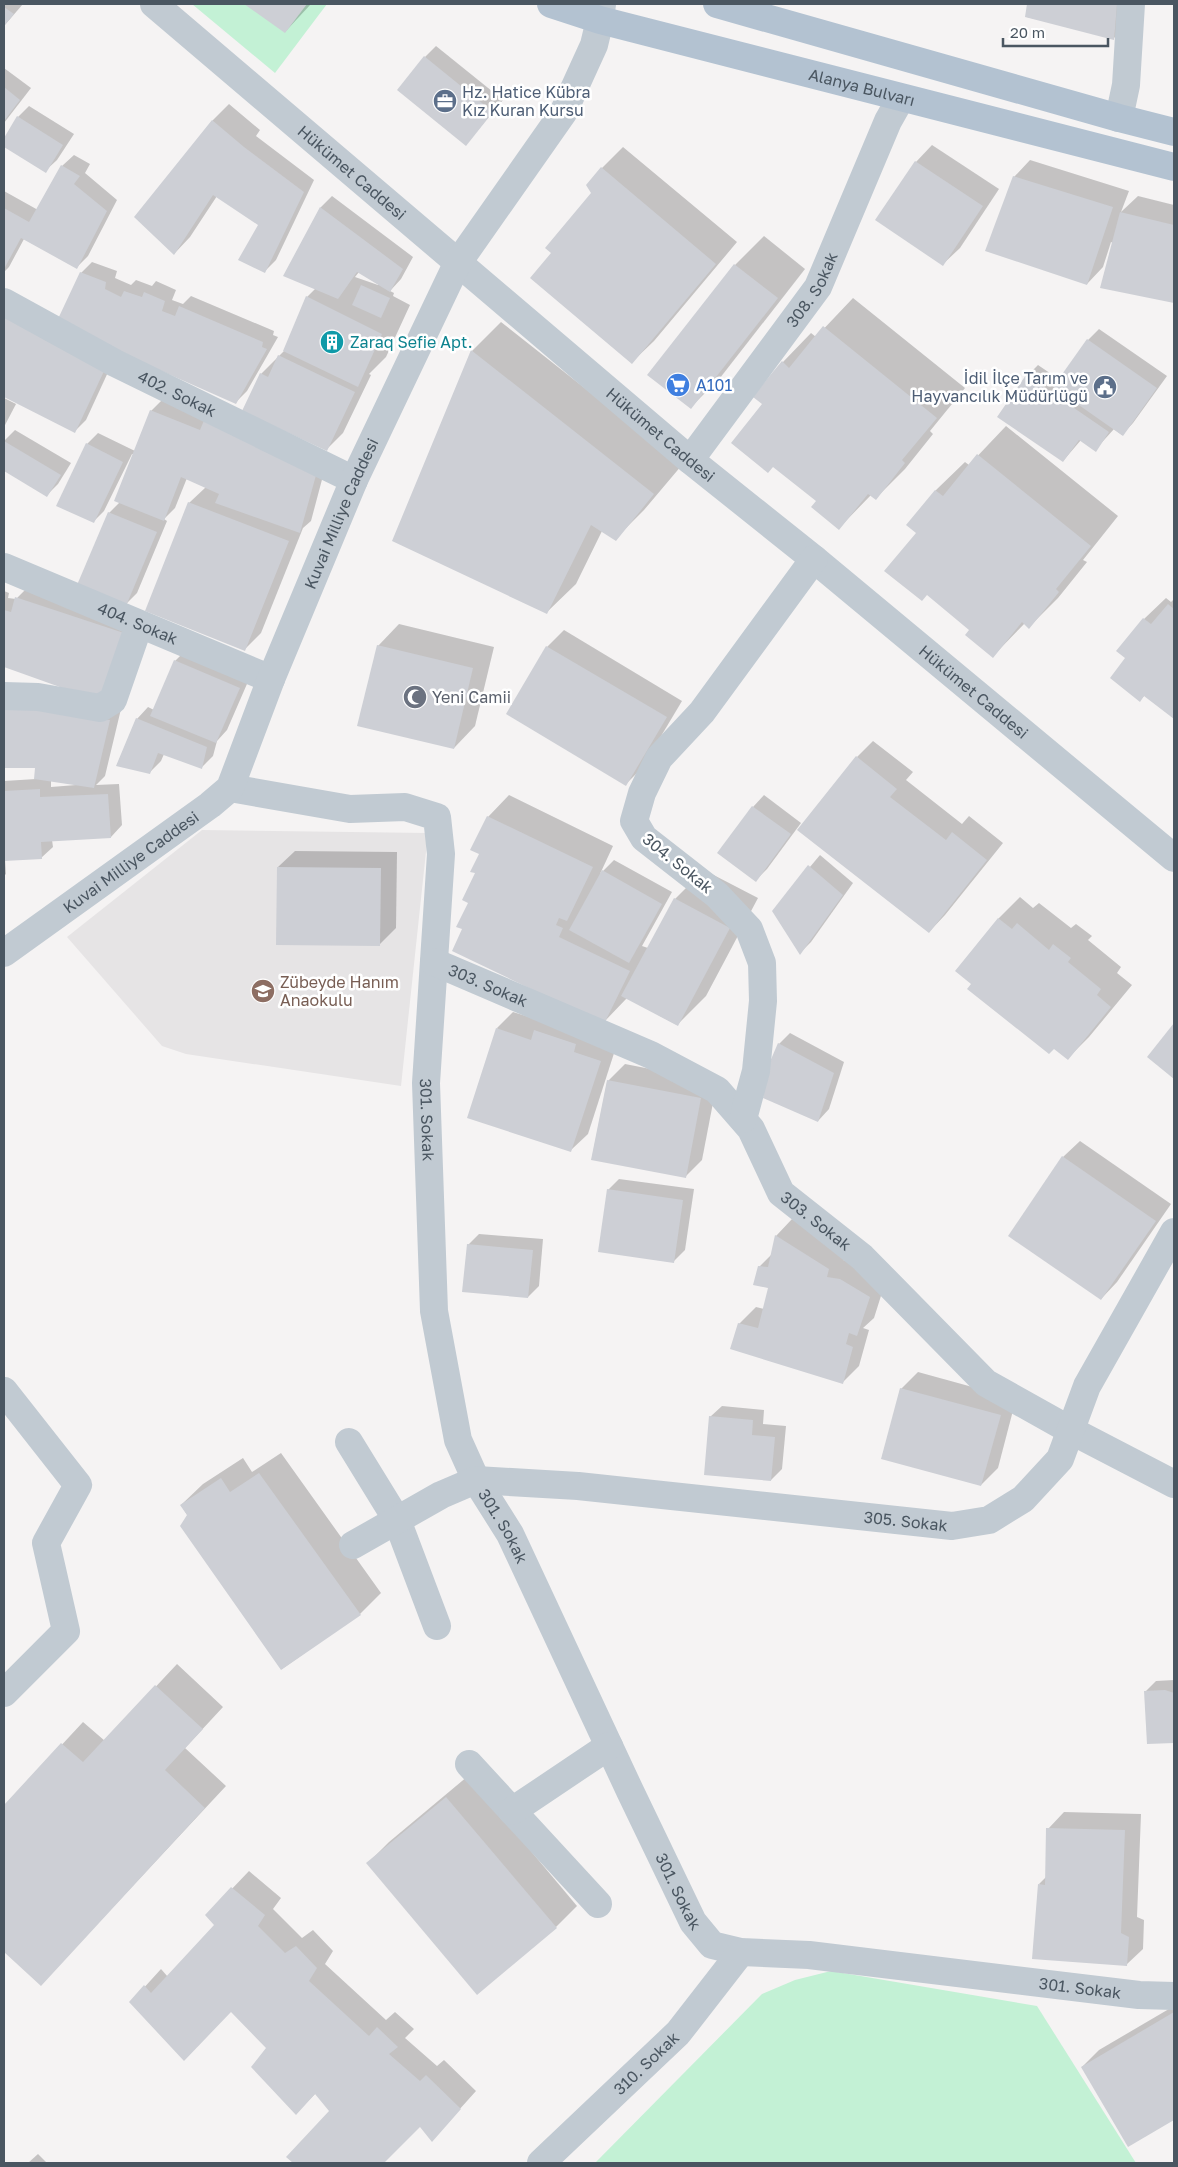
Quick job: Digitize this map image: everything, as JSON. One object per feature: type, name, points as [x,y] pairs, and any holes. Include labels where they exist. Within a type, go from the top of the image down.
[{"type":"main road","name":"Alanya Bulvarı","points":[[551,4],[601,12],[901,98],[1174,167]]},
{"type":"main road","points":[[717,4],[1174,132]]},
{"type":"street","name":"Hükümet Caddesi","points":[[154,4],[457,264],[690,460],[814,559],[1174,858]]},
{"type":"street","points":[[1119,118],[1126,85],[1130,4]]},
{"type":"street","name":"Kuvai Milliye Caddesi","points":[[4,953],[210,805],[230,788],[271,679],[354,480],[457,264],[563,113],[594,45],[601,12]]},
{"type":"street","name":"308. Sokak","points":[[690,460],[818,287],[888,121],[901,98]]},
{"type":"street","name":"402. Sokak","points":[[4,302],[115,363],[354,480]]},
{"type":"street","name":"304. Sokak","points":[[743,1119],[756,1071],[763,1001],[762,963],[749,929],[717,895],[644,838],[634,821],[642,793],[660,758],[702,712],[814,559]]},
{"type":"street","name":"404. Sokak","points":[[4,567],[271,679]]},
{"type":"street","points":[[4,696],[38,697],[100,708],[113,700],[139,625]]},
{"type":"street","name":"301. Sokak","points":[[230,788],[350,809],[405,808],[438,817],[441,854],[426,1083],[434,1311],[458,1440],[476,1480],[510,1534],[693,1922],[712,1945],[741,1952],[809,1954],[1139,1995],[1174,1996]]},
{"type":"street","name":"303. Sokak","points":[[434,962],[651,1055],[717,1090],[751,1129],[781,1193],[862,1257],[986,1383],[1070,1430],[1174,1484]]},
{"type":"street","name":"305. Sokak","points":[[476,1480],[578,1486],[952,1526],[989,1520],[1023,1499],[1060,1459],[1087,1386],[1174,1232]]},
{"type":"street","points":[[4,1391],[78,1485],[46,1543],[66,1631],[4,1693]]},
{"type":"street","points":[[348,1442],[397,1520],[437,1626]]},
{"type":"street","points":[[354,1545],[441,1495],[476,1480]]},
{"type":"street","points":[[512,1811],[609,1746]]},
{"type":"street","points":[[469,1764],[598,1904]]},
{"type":"street","name":"310. Sokak","points":[[541,2163],[678,2033],[741,1952]]},
{"type":"shaded area","name":"Zübeyde Hanım Anaokulu","points":[[202,830],[428,833],[401,1086],[186,1054],[162,1046],[67,937]]},
{"type":"green space","points":[[192,4],[327,4],[275,73]]},
{"type":"green space","points":[[831,1971],[1037,2006],[1136,2163],[595,2163],[762,1994],[795,1980]]},
{"type":"building","points":[[244,4],[307,4],[285,33]]},
{"type":"building","points":[[1027,4],[1117,4],[1114,40],[1025,17]]},
{"type":"building","points":[[4,7],[14,14],[4,26]]},
{"type":"building","name":"Hz. Hatice Kübra Kız Kuran Kursu","points":[[424,56],[493,112],[466,146],[397,90]]},
{"type":"building","points":[[4,87],[20,100],[4,121]]},
{"type":"building","points":[[17,116],[63,145],[46,173],[4,147],[4,138]]},
{"type":"building","points":[[212,120],[244,147],[304,192],[265,273],[238,260],[258,225],[213,195],[174,255],[134,217]]},
{"type":"building","points":[[915,161],[983,206],[943,266],[875,220]]},
{"type":"building","points":[[61,165],[80,176],[74,184],[107,211],[77,269],[21,238],[4,269],[4,208],[29,222]]},
{"type":"building","points":[[601,167],[716,264],[632,364],[530,278],[551,253],[545,248],[591,193],[586,185]]},
{"type":"building","points":[[1013,176],[1113,207],[1087,285],[985,251]]},
{"type":"building","points":[[320,207],[403,269],[390,292],[357,272],[338,299],[283,276]]},
{"type":"building","points":[[1120,212],[1174,225],[1174,303],[1100,288]]},
{"type":"building","points":[[734,264],[778,298],[691,409],[647,375]]},
{"type":"building","points":[[80,272],[106,282],[105,289],[121,297],[124,291],[142,297],[144,292],[165,301],[162,311],[175,316],[179,306],[263,342],[262,347],[267,349],[236,404],[148,365],[57,321]]},
{"type":"building","points":[[361,285],[390,298],[381,318],[352,305]]},
{"type":"building","name":"Zaraq Sefie Apt.","points":[[306,296],[382,334],[358,387],[283,351]]},
{"type":"building","points":[[4,315],[45,340],[105,369],[75,433],[4,397]]},
{"type":"building","points":[[823,326],[937,418],[902,460],[905,463],[876,500],[868,494],[839,530],[811,507],[816,501],[773,467],[768,473],[731,443],[762,404],[753,397],[767,379],[782,361],[789,368]]},
{"type":"building","name":"İdil İlçe Tarım ve Hayvancılık Müdürlüğü","points":[[1087,339],[1157,388],[1123,436],[1053,387]]},
{"type":"building","points":[[471,350],[654,494],[616,541],[591,525],[547,614],[392,541]]},
{"type":"building","points":[[278,355],[355,392],[327,451],[242,411],[260,373],[268,377]]},
{"type":"building","points":[[1026,375],[1109,432],[1096,452],[1079,440],[1063,462],[997,417]]},
{"type":"building","points":[[150,410],[200,430],[205,418],[318,468],[300,533],[215,503],[219,494],[181,477],[164,521],[114,501]]},
{"type":"building","points":[[4,441],[61,475],[47,497],[4,471]]},
{"type":"building","points":[[86,443],[123,462],[94,523],[56,506]]},
{"type":"building","points":[[977,454],[1091,546],[1056,589],[1059,592],[1029,629],[1022,622],[993,658],[965,635],[969,630],[927,595],[922,601],[884,571],[916,533],[906,525],[935,490],[943,496]]},
{"type":"building","points":[[188,502],[289,541],[245,651],[145,611]]},
{"type":"building","points":[[108,512],[157,532],[126,606],[77,585]]},
{"type":"building","points":[[15,597],[124,633],[99,701],[4,667],[4,610],[11,612]]},
{"type":"building","points":[[1168,604],[1174,609],[1174,719],[1144,696],[1140,702],[1110,678],[1125,658],[1116,651],[1143,618],[1151,624]]},
{"type":"building","name":"Yeni Camii","points":[[377,645],[473,668],[454,749],[357,726]]},
{"type":"building","points":[[546,646],[667,717],[626,786],[506,714]]},
{"type":"building","points":[[174,660],[240,688],[216,743],[150,716]]},
{"type":"building","points":[[4,704],[110,720],[94,788],[34,779],[35,768],[4,768]]},
{"type":"building","points":[[136,718],[207,747],[202,769],[158,753],[150,774],[116,766]]},
{"type":"building","points":[[856,756],[897,789],[890,797],[946,840],[952,832],[987,860],[929,933],[797,830]]},
{"type":"building","points":[[40,789],[40,797],[108,794],[111,838],[41,842],[42,859],[4,861],[4,791]]},
{"type":"building","points":[[752,806],[791,834],[756,882],[717,853]]},
{"type":"building","points":[[487,816],[593,867],[567,921],[559,918],[556,925],[563,928],[559,937],[630,971],[604,1024],[452,951],[462,929],[456,927],[468,903],[462,900],[475,873],[470,872],[479,854],[470,850]]},
{"type":"building","points":[[808,865],[843,895],[800,955],[772,911]]},
{"type":"building","points":[[277,867],[381,868],[380,946],[276,945]]},
{"type":"building","points":[[602,870],[662,904],[629,963],[569,930]]},
{"type":"building","points":[[674,898],[730,928],[678,1026],[621,996]]},
{"type":"building","points":[[998,918],[1012,929],[1017,923],[1049,950],[1053,944],[1071,958],[1068,962],[1101,989],[1097,995],[1111,1007],[1068,1060],[1054,1049],[1049,1054],[967,989],[971,984],[955,971]]},
{"type":"building","points":[[1174,1023],[1174,1079],[1147,1057]]},
{"type":"building","points":[[496,1028],[531,1040],[534,1030],[576,1044],[574,1052],[601,1061],[571,1152],[467,1118]]},
{"type":"building","points":[[778,1043],[834,1073],[818,1122],[763,1098],[769,1064]]},
{"type":"building","points":[[607,1080],[701,1098],[686,1178],[591,1160]]},
{"type":"building","points":[[1062,1156],[1156,1221],[1101,1300],[1008,1236]]},
{"type":"building","points":[[607,1189],[683,1200],[674,1263],[598,1252]]},
{"type":"building","points":[[775,1235],[829,1269],[827,1277],[840,1279],[870,1297],[857,1336],[849,1333],[846,1344],[853,1347],[843,1384],[730,1349],[738,1323],[758,1328],[768,1288],[753,1285],[758,1266],[768,1267]]},
{"type":"building","points":[[467,1244],[533,1250],[528,1298],[462,1292]]},
{"type":"building","points":[[900,1388],[1001,1415],[981,1486],[881,1459]]},
{"type":"building","points":[[709,1416],[753,1420],[752,1435],[775,1437],[771,1481],[704,1475]]},
{"type":"building","points":[[259,1473],[361,1615],[281,1670],[180,1526],[187,1515],[180,1505],[221,1478],[230,1492]]},
{"type":"building","points":[[155,1685],[203,1729],[165,1770],[205,1808],[41,1986],[4,1952],[4,1805],[61,1743],[83,1762]]},
{"type":"building","points":[[1165,1690],[1174,1693],[1174,1743],[1147,1744],[1144,1691]]},
{"type":"building","points":[[446,1797],[557,1928],[477,1995],[366,1863]]},
{"type":"building","points":[[1046,1828],[1125,1830],[1121,1933],[1129,1937],[1127,1966],[1032,1959],[1038,1884],[1045,1885]]},
{"type":"building","points":[[231,1887],[265,1915],[258,1926],[285,1953],[296,1946],[317,1968],[309,1981],[369,2036],[377,2027],[398,2047],[389,2054],[420,2081],[426,2075],[461,2109],[432,2142],[420,2127],[384,2163],[293,2163],[286,2157],[329,2111],[315,2094],[296,2115],[251,2067],[266,2048],[231,2012],[184,2061],[129,2002],[144,1985],[151,1993],[214,1925],[205,1915]]},
{"type":"building","points":[[1174,2012],[1174,2120],[1128,2147],[1081,2067]]},
{"type":"place","name":"Hz. Hatice Kübra Kız Kuran Kursu","points":[[445,101]]},
{"type":"place","name":"Zaraq Sefie Apt.","points":[[332,342]]},
{"type":"place","name":"A101","points":[[678,385]]},
{"type":"place","name":"İdil İlçe Tarım ve Hayvancılık Müdürlüğü","points":[[1105,387]]},
{"type":"place","name":"Yeni Camii","points":[[415,697]]},
{"type":"place","name":"Zübeyde Hanım Anaokulu","points":[[263,991]]}]
